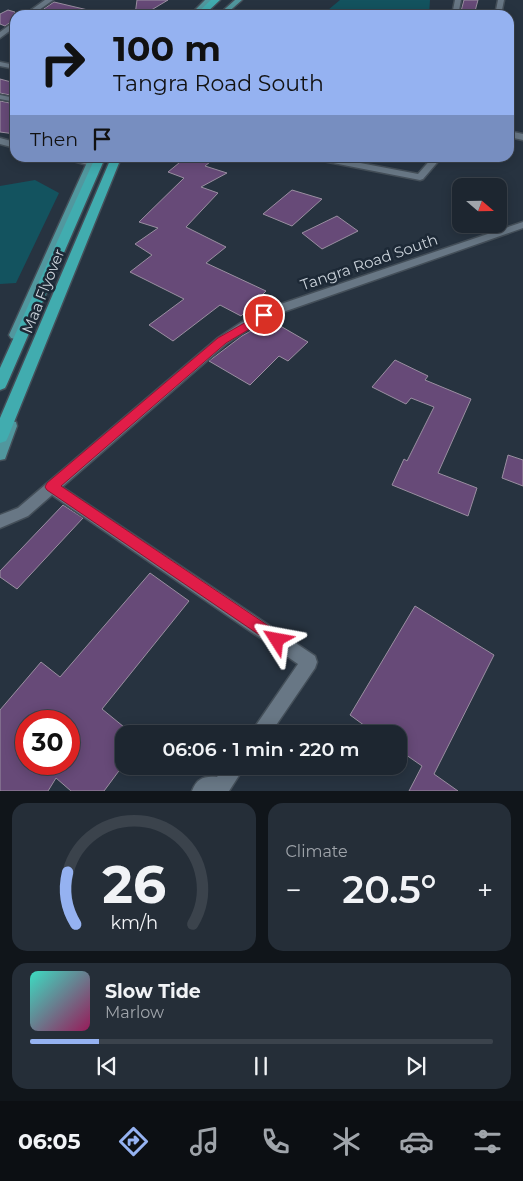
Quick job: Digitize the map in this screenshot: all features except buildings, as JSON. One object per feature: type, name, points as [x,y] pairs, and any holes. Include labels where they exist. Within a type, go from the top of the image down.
[{"type":"highway","points":[[205,10],[216,0]]},
{"type":"highway","points":[[218,10],[230,0]]},
{"type":"highway","name":"Maa Flyover","points":[[0,384],[94,162]]},
{"type":"highway","name":"Maa Flyover","points":[[0,437],[114,162]]},
{"type":"main road","points":[[198,10],[209,0]]},
{"type":"main road","points":[[227,10],[239,0]]},
{"type":"main road","points":[[0,369],[94,162]]},
{"type":"main road","points":[[0,454],[119,162]]},
{"type":"street","points":[[35,10],[50,0]]},
{"type":"street","points":[[0,36],[3,29]]},
{"type":"street","points":[[343,162],[420,177],[433,162]]},
{"type":"street","name":"Tangra Road South","points":[[0,522],[24,512],[222,341],[246,325],[282,308],[523,224]]},
{"type":"street","points":[[52,487],[309,662],[265,725]]},
{"type":"street","points":[[201,791],[206,784],[221,787],[230,775]]},
{"type":"water","points":[[340,0],[430,0],[429,10],[328,10]]},
{"type":"water","points":[[35,180],[59,193],[16,283],[0,284],[0,186]]},
{"type":"route","points":[[264,315],[222,341],[52,487],[277,640]]}]
